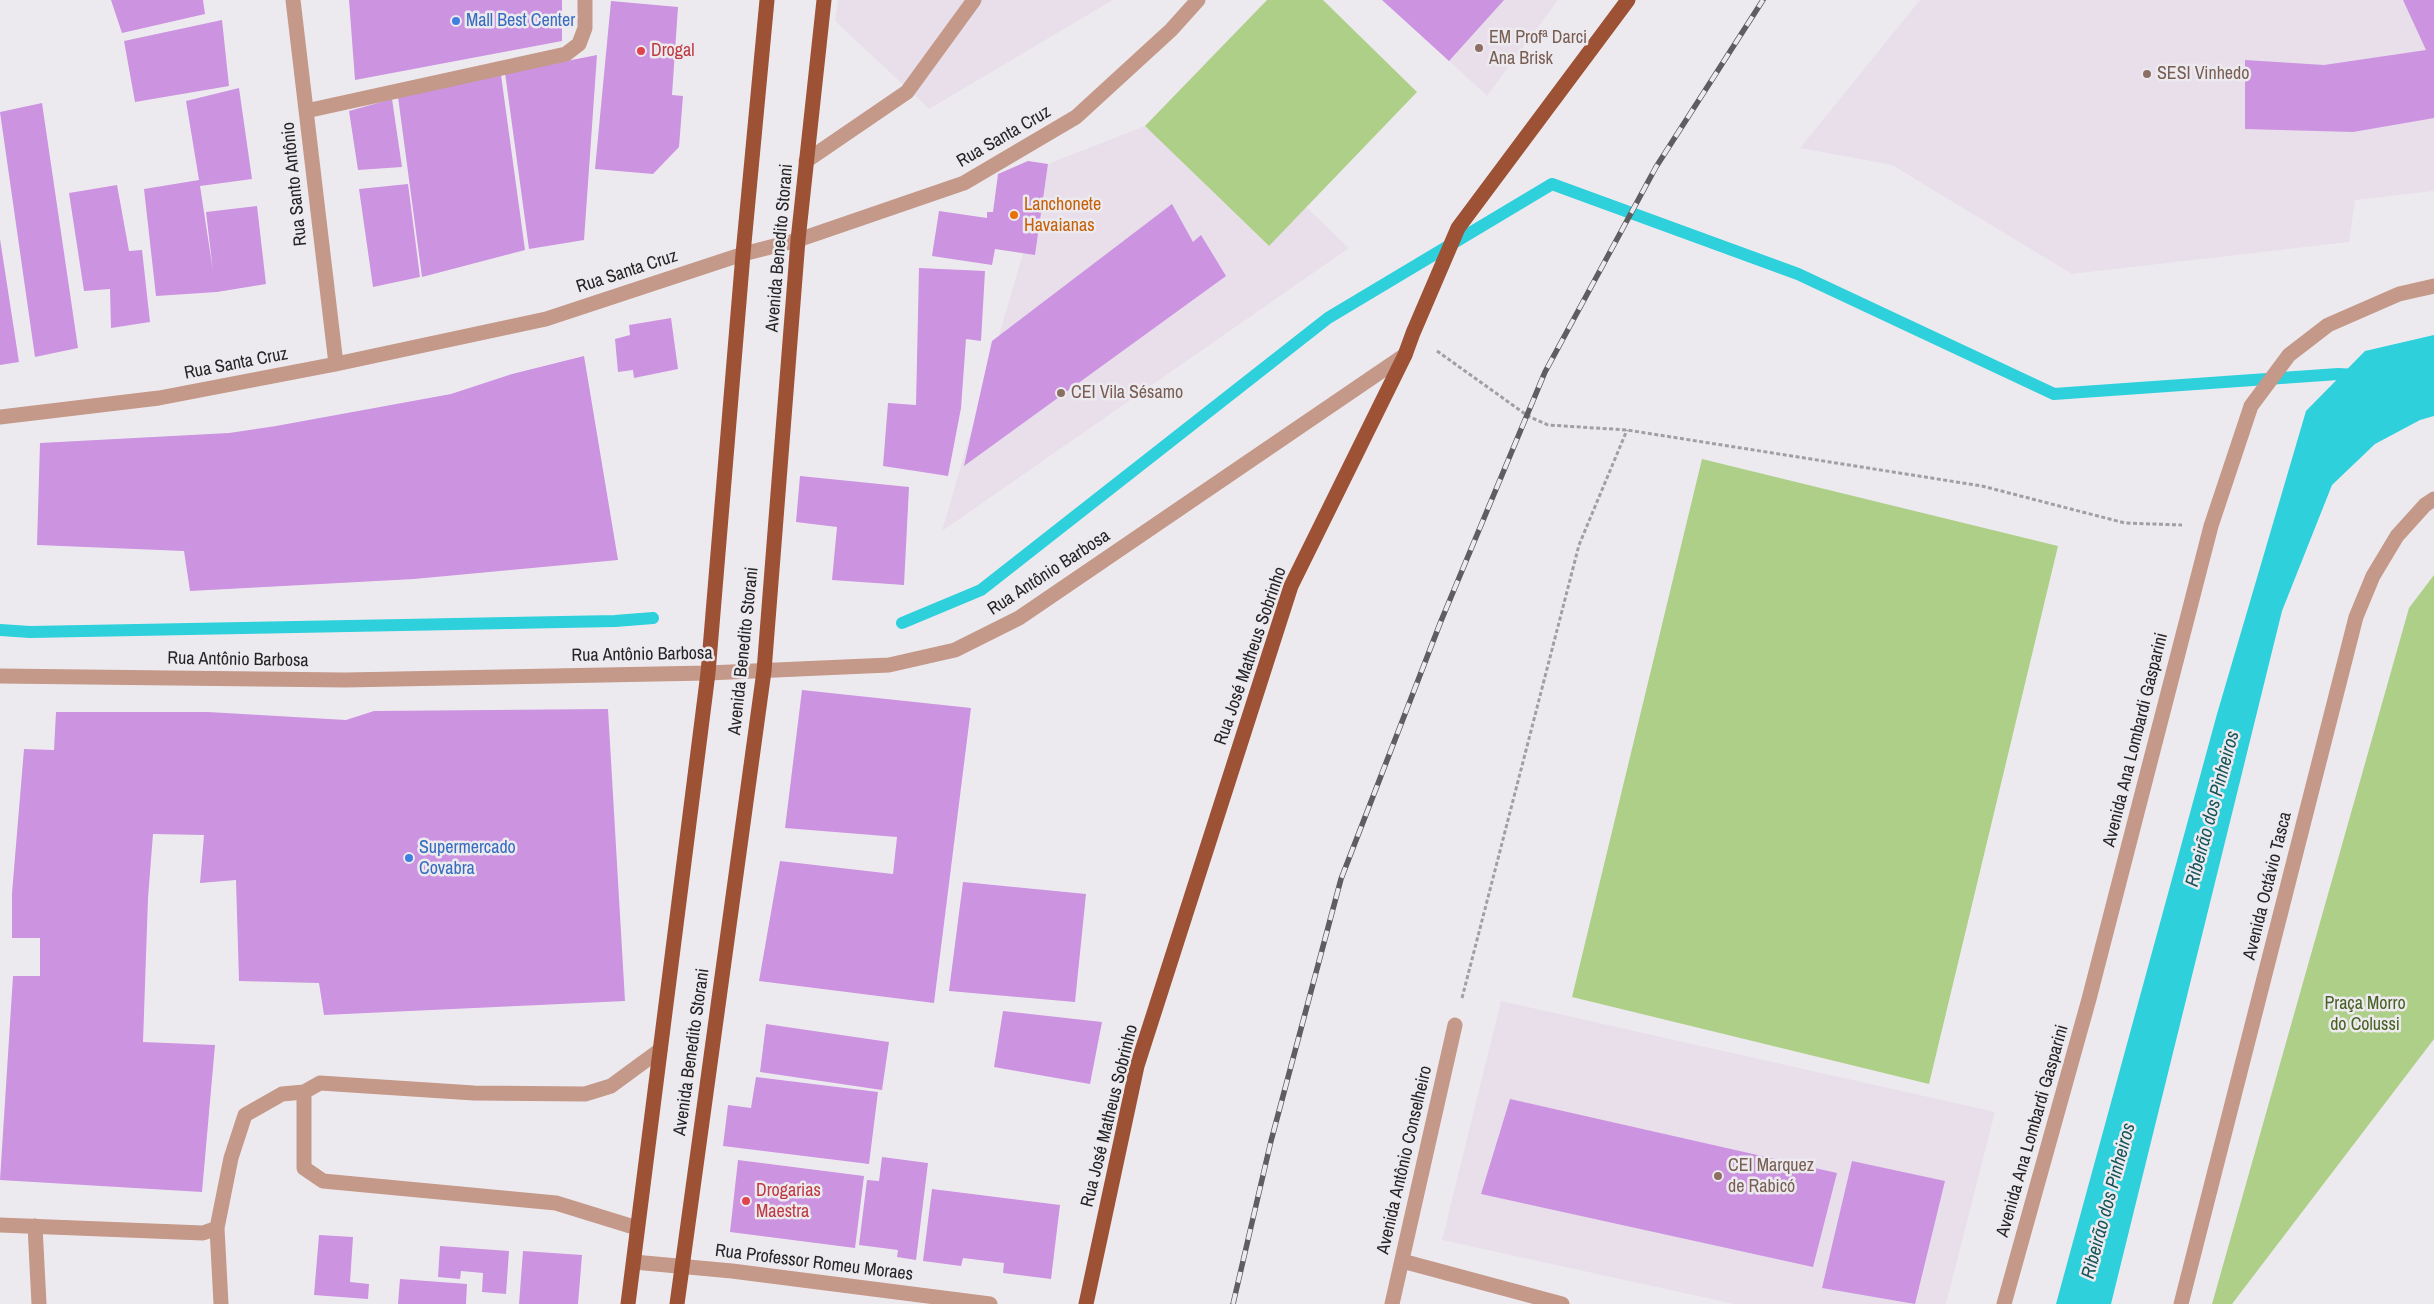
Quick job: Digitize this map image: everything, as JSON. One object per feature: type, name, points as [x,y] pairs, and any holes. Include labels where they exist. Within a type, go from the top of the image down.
[{"type":"main road","name":"Avenida Benedito Storani","points":[[628,1304],[708,673],[743,254],[767,0]]},
{"type":"main road","name":"Avenida Benedito Storani","points":[[677,1304],[764,671],[798,240],[824,0]]},
{"type":"main road","name":"Rua José Matheus Sobrinho","points":[[1086,1304],[1137,1066],[1291,586],[1406,355],[1413,333],[1458,228],[1628,0]]},
{"type":"street","name":"Rua Santo Antônio","points":[[293,0],[336,364]]},
{"type":"street","points":[[306,111],[566,54],[579,44],[585,28],[585,0]]},
{"type":"street","points":[[806,161],[907,92],[974,0]]},
{"type":"street","name":"Rua Santa Cruz","points":[[0,416],[159,398],[336,364],[546,319],[743,254],[798,240],[964,183],[1076,117],[1171,30],[1198,0]]},
{"type":"street","name":"Avenida Ana Lombardi Gasparini","points":[[2004,1304],[2089,999],[2210,526],[2251,406],[2289,355],[2328,325],[2399,294],[2434,286]]},
{"type":"street","name":"Rua Antônio Barbosa","points":[[0,676],[345,680],[708,673],[889,665],[955,650],[1019,618],[1406,355]]},
{"type":"street","name":"Avenida Octávio Tasca","points":[[2181,1304],[2356,617],[2373,576],[2398,536],[2425,505],[2434,499]]},
{"type":"street","name":"Avenida Antônio Conselheiro","points":[[1392,1304],[1455,1025]]},
{"type":"street","points":[[221,1304],[217,1228],[231,1158],[244,1115],[282,1094],[304,1092],[320,1083],[474,1093],[585,1094],[611,1086],[660,1050]]},
{"type":"street","points":[[304,1092],[304,1168],[323,1181],[556,1203],[637,1228]]},
{"type":"street","points":[[0,1225],[203,1233],[217,1228]]},
{"type":"street","points":[[34,1226],[39,1304]]},
{"type":"street","points":[[1402,1260],[1562,1304]]},
{"type":"street","name":"Rua Professor Romeu Moraes","points":[[634,1262],[732,1271],[990,1304]]},
{"type":"path","points":[[1413,333],[1528,416],[1548,425],[1627,430],[1982,486],[2125,523],[2210,526]]},
{"type":"path","points":[[1455,1025],[1579,545],[1627,430]]},
{"type":"shaded area","points":[[838,0],[1113,0],[929,109],[835,21]]},
{"type":"shaded area","name":"EM Profª Darci Ana Brisk","points":[[1383,0],[1558,0],[1487,96]]},
{"type":"shaded area","name":"SESI Vinhedo","points":[[1920,0],[2434,0],[2434,191],[2355,200],[2349,242],[2072,274],[1892,165],[1800,148]]},
{"type":"shaded area","name":"CEI Vila Sésamo","points":[[1145,126],[1268,246],[1306,207],[1349,248],[942,531],[1023,253],[1035,255],[1048,164]]},
{"type":"shaded area","name":"CEI Marquez de Rabicó","points":[[1501,1001],[1995,1112],[1946,1304],[1734,1304],[1442,1240]]},
{"type":"green space","points":[[1267,0],[1323,0],[1417,92],[1269,246],[1145,126]]},
{"type":"green space","points":[[1702,459],[2058,546],[1929,1084],[1572,997]]},
{"type":"green space","name":"Praça Morro do Colussi","points":[[2434,575],[2434,1039],[2232,1304],[2212,1304],[2409,608]]},
{"type":"water","name":"Ribeirão dos Pinheiros","points":[[2434,335],[2434,416],[2420,420],[2375,444],[2332,485],[2282,611],[2111,1304],[2056,1304],[2217,714],[2306,411],[2365,351]]},
{"type":"building","points":[[111,0],[203,0],[205,14],[122,33]]},
{"type":"building","name":"Mall Best Center","points":[[349,0],[562,0],[562,41],[355,80]]},
{"type":"building","points":[[1382,0],[1504,0],[1449,61]]},
{"type":"building","points":[[2403,0],[2434,0],[2434,118],[2353,132],[2245,129],[2245,60],[2324,65],[2426,50]]},
{"type":"building","name":"Drogal","points":[[611,1],[678,7],[672,95],[683,96],[679,147],[653,174],[595,169]]},
{"type":"building","points":[[222,20],[229,86],[135,102],[124,41]]},
{"type":"building","points":[[597,55],[584,240],[529,249],[505,73]]},
{"type":"building","points":[[501,75],[525,250],[422,277],[398,97]]},
{"type":"building","points":[[239,88],[252,179],[200,186],[213,271],[206,212],[257,206],[266,284],[217,292],[156,296],[144,189],[199,180],[186,101]]},
{"type":"building","points":[[392,99],[402,167],[358,170],[349,111]]},
{"type":"building","points":[[42,103],[78,348],[35,357],[0,112]]},
{"type":"building","name":"Lanchonete Havaianas","points":[[1028,161],[1048,164],[1035,255],[995,249],[992,265],[932,256],[939,211],[987,218],[987,212],[993,212],[998,174]]},
{"type":"building","points":[[408,184],[420,277],[373,287],[359,189]]},
{"type":"building","points":[[117,185],[129,251],[142,250],[150,322],[111,328],[110,289],[84,291],[69,193]]},
{"type":"building","points":[[1172,204],[1193,242],[1201,235],[1226,276],[964,466],[992,341]]},
{"type":"building","points":[[0,239],[19,362],[0,365]]},
{"type":"building","points":[[919,268],[985,271],[981,341],[966,339],[961,408],[948,476],[883,466],[888,403],[916,405]]},
{"type":"building","points":[[671,318],[678,369],[634,378],[633,370],[618,372],[615,339],[630,335],[629,325]]},
{"type":"building","points":[[584,356],[618,560],[414,579],[190,591],[184,551],[37,545],[40,443],[229,433],[276,426],[451,394],[512,374]]},
{"type":"building","points":[[800,476],[909,487],[904,585],[832,580],[837,527],[796,522]]},
{"type":"building","points":[[802,690],[971,708],[934,1003],[759,981],[780,861],[893,874],[897,837],[785,828]]},
{"type":"building","points":[[608,709],[625,1001],[324,1015],[319,983],[239,981],[236,880],[200,883],[204,835],[153,834],[148,898],[143,1042],[215,1045],[202,1192],[0,1180],[13,976],[40,976],[40,938],[12,938],[12,893],[24,749],[54,750],[56,712],[208,712],[346,720],[374,711]]},
{"type":"building","points":[[963,882],[1086,894],[1075,1002],[949,991]]},
{"type":"building","points":[[1003,1011],[1102,1022],[1090,1084],[994,1067]]},
{"type":"building","points":[[766,1024],[889,1042],[882,1090],[760,1072]]},
{"type":"building","points":[[756,1077],[878,1092],[869,1164],[723,1146],[728,1105],[751,1108]]},
{"type":"building","points":[[1510,1099],[1837,1173],[1813,1267],[1481,1194]]},
{"type":"building","points":[[882,1157],[928,1163],[916,1260],[897,1257],[898,1250],[859,1245],[867,1180],[879,1181]]},
{"type":"building","points":[[738,1160],[864,1176],[855,1248],[730,1232]]},
{"type":"building","points":[[1852,1161],[1945,1181],[1915,1304],[1822,1288]]},
{"type":"building","points":[[932,1189],[1060,1205],[1051,1279],[1003,1273],[1004,1263],[963,1258],[961,1266],[923,1261]]},
{"type":"building","points":[[319,1235],[353,1237],[350,1282],[369,1284],[368,1299],[314,1295]]},
{"type":"building","points":[[440,1246],[509,1251],[506,1294],[482,1292],[483,1273],[461,1271],[460,1279],[438,1277]]},
{"type":"building","points":[[523,1251],[582,1255],[578,1304],[519,1304]]},
{"type":"building","points":[[400,1279],[467,1284],[466,1304],[398,1304]]},
{"type":"waterway","points":[[902,623],[981,590],[1328,318],[1552,184],[1798,274],[2054,394],[2338,374],[2359,375]]},
{"type":"waterway","points":[[0,630],[30,632],[615,621],[653,618]]},
{"type":"railway","points":[[1233,1304],[1271,1141],[1341,879],[1441,621],[1545,372],[1656,167],[1763,0]]},
{"type":"place","name":"Mall Best Center","points":[[456,21]]},
{"type":"place","name":"EM Profª Darci Ana Brisk","points":[[1479,48]]},
{"type":"place","name":"Drogal","points":[[641,51]]},
{"type":"place","name":"SESI Vinhedo","points":[[2147,74]]},
{"type":"place","name":"Lanchonete Havaianas","points":[[1014,215]]},
{"type":"place","name":"CEI Vila Sésamo","points":[[1061,393]]},
{"type":"place","name":"Supermercado Covabra","points":[[409,858]]},
{"type":"place","name":"CEI Marquez de Rabicó","points":[[1718,1176]]},
{"type":"place","name":"Drogarias Maestra","points":[[746,1201]]}]
